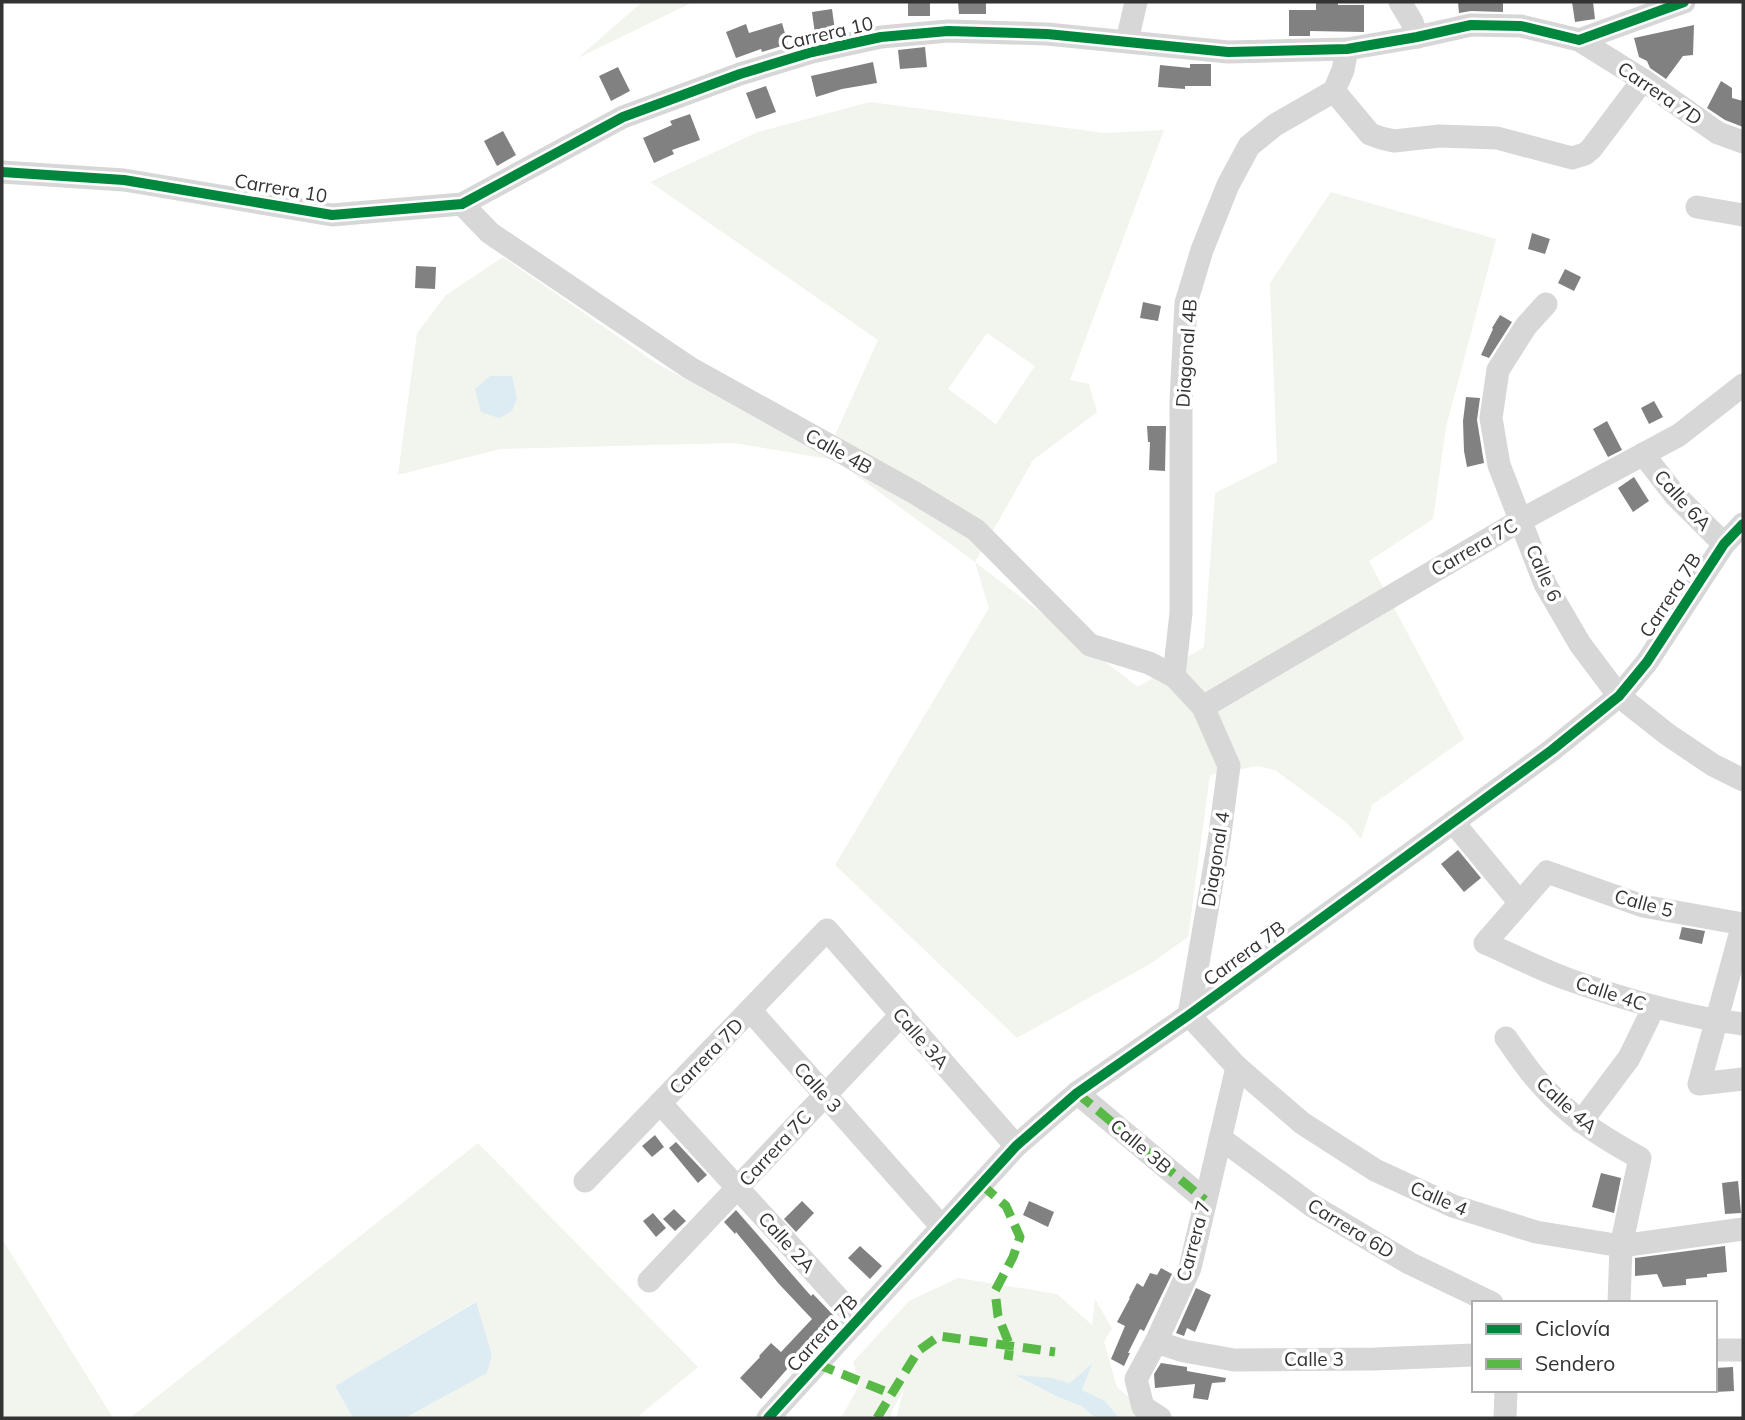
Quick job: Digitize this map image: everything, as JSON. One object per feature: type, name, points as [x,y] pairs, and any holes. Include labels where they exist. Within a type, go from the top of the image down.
[{"type":"street","points":[[1127,41],[1136,2]]},
{"type":"street","points":[[1401,2],[1417,37]]},
{"type":"street","points":[[1580,40],[1684,2]]},
{"type":"street","name":"Carrera 10","points":[[2,172],[124,180],[332,215],[462,204],[623,117],[740,74],[812,52],[881,37],[948,31],[1047,34],[1228,52],[1347,48],[1471,25],[1521,26],[1580,40]]},
{"type":"street","name":"Carrera 7D","points":[[1580,40],[1718,133],[1743,142]]},
{"type":"street","points":[[1347,48],[1343,70],[1334,91],[1370,134],[1394,141],[1440,136],[1497,138],[1566,158],[1577,157],[1591,149],[1643,80]]},
{"type":"street","name":"Diagonal 4B","points":[[1174,676],[1181,612],[1181,401],[1186,303],[1202,250],[1228,185],[1249,146],[1275,125],[1334,91]]},
{"type":"street","name":"Calle 4B","points":[[462,204],[490,233],[690,368],[915,493],[976,530],[1090,645],[1149,663],[1174,676],[1203,706]]},
{"type":"street","points":[[1697,207],[1743,215]]},
{"type":"street","name":"Calle 6","points":[[1546,304],[1526,326],[1498,370],[1491,418],[1499,465],[1545,584],[1580,644],[1619,696],[1676,740],[1713,765],[1743,780]]},
{"type":"street","name":"Carrera 7C","points":[[1203,706],[1521,520],[1679,435],[1743,385]]},
{"type":"street","name":"Calle 6A","points":[[1643,454],[1675,495],[1724,544]]},
{"type":"street","name":"Carrera 7B","points":[[768,1418],[1016,1146],[1077,1093],[1189,1015],[1552,750],[1619,696],[1647,662],[1724,544],[1743,524]]},
{"type":"street","name":"Diagonal 4","points":[[1189,1015],[1229,766],[1203,706]]},
{"type":"street","points":[[1452,822],[1520,902]]},
{"type":"street","name":"Calle 5","points":[[1520,902],[1547,872],[1643,906],[1743,924]]},
{"type":"street","name":"Calle 4C","points":[[1520,902],[1485,943],[1568,980],[1654,1007],[1716,1021],[1743,1024]]},
{"type":"street","points":[[1743,924],[1699,1084],[1743,1079]]},
{"type":"street","name":"Carrera 7D","points":[[584,1181],[827,930]]},
{"type":"street","name":"Calle 3A","points":[[827,930],[1016,1146]]},
{"type":"street","points":[[1581,1122],[1629,1059],[1654,1007]]},
{"type":"street","name":"Calle 3","points":[[750,1010],[942,1227]]},
{"type":"street","name":"Carrera 7C","points":[[649,1281],[901,1015]]},
{"type":"street","name":"Calle 4","points":[[1189,1015],[1237,1067],[1302,1123],[1375,1170],[1453,1206],[1536,1232],[1621,1246],[1743,1229]]},
{"type":"street","name":"Calle 4A","points":[[1506,1038],[1540,1083],[1581,1122],[1640,1158],[1621,1246]]},
{"type":"street","name":"Carrera 7","points":[[1151,1413],[1136,1379],[1190,1268],[1237,1067]]},
{"type":"street","name":"Calle 3B","points":[[1077,1093],[1205,1200]]},
{"type":"street","name":"Calle 2A","points":[[660,1103],[858,1320]]},
{"type":"street","name":"Carrera 6D","points":[[1220,1138],[1311,1205],[1409,1263],[1488,1301]]},
{"type":"street","points":[[1619,1301],[1621,1246]]},
{"type":"street","name":"Calle 3","points":[[1156,1342],[1184,1352],[1234,1360],[1472,1355]]},
{"type":"street","points":[[1717,1350],[1743,1350]]},
{"type":"street","points":[[1505,1418],[1506,1392]]},
{"type":"shaded area","points":[[642,2],[693,2],[578,58]]},
{"type":"shaded area","points":[[870,102],[1104,133],[1164,130],[1070,380],[1089,384],[1097,412],[1033,460],[975,562],[834,460],[836,433],[878,340],[650,182],[758,132]],"holes":[[[987,333],[1035,366],[996,424],[948,389]]]},
{"type":"shaded area","points":[[1331,192],[1496,239],[1446,427],[1433,519],[1369,561],[1464,739],[1372,805],[1361,839],[1347,823],[1275,770],[1257,766],[1210,775],[1188,937],[1150,964],[1017,1038],[835,865],[989,608],[975,562],[1138,687],[1204,647],[1215,493],[1277,462],[1270,283]]},
{"type":"shaded area","points":[[503,257],[656,363],[834,460],[734,443],[500,449],[398,475],[417,333],[446,295]]},
{"type":"shaded area","points":[[490,376],[512,376],[517,398],[512,411],[499,418],[481,412],[475,389]]},
{"type":"shaded area","points":[[478,1143],[698,1367],[636,1418],[405,1418],[487,1373],[492,1355],[475,1302],[335,1386],[353,1418],[130,1418]]},
{"type":"shaded area","points":[[2,1239],[113,1418],[2,1418]]},
{"type":"shaded area","points":[[958,1278],[1057,1294],[1092,1325],[1095,1299],[1112,1328],[1104,1342],[1117,1387],[1153,1418],[1119,1418],[1105,1401],[1082,1390],[1091,1365],[1071,1383],[1017,1376],[1081,1406],[1096,1418],[896,1418],[904,1389],[892,1410],[891,1418],[841,1418],[860,1384],[853,1362],[909,1301]]},
{"type":"shaded area","points":[[476,1302],[492,1355],[487,1373],[405,1418],[353,1418],[335,1386]]},
{"type":"shaded area","points":[[1092,1364],[1082,1390],[1105,1401],[1119,1418],[1096,1418],[1081,1406],[1015,1375],[1051,1378],[1070,1383]]},
{"type":"building","points":[[908,2],[930,2],[930,16],[908,16]]},
{"type":"building","points":[[958,2],[986,2],[986,14],[959,14]]},
{"type":"building","points":[[1458,2],[1503,2],[1503,12],[1459,13]]},
{"type":"building","points":[[1572,2],[1593,2],[1595,19],[1575,22]]},
{"type":"building","points":[[1316,3],[1364,5],[1364,32],[1310,31],[1310,36],[1289,36],[1289,10],[1316,10]]},
{"type":"building","points":[[832,9],[835,31],[815,34],[812,12]]},
{"type":"building","points":[[782,23],[788,44],[762,52],[761,49],[736,58],[726,32],[746,24],[749,33]]},
{"type":"building","points":[[1694,25],[1693,55],[1683,56],[1666,79],[1639,57],[1634,38]]},
{"type":"building","points":[[925,47],[927,67],[900,69],[898,50]]},
{"type":"building","points":[[873,62],[877,83],[816,97],[811,76]]},
{"type":"building","points":[[1190,64],[1211,64],[1211,86],[1185,86],[1185,89],[1158,87],[1160,65],[1190,68]]},
{"type":"building","points":[[618,67],[630,91],[611,101],[599,76]]},
{"type":"building","points":[[1721,81],[1732,88],[1732,98],[1743,101],[1743,127],[1725,120],[1707,108]]},
{"type":"building","points":[[766,86],[776,112],[756,119],[746,93]]},
{"type":"building","points":[[690,114],[700,140],[672,150],[674,154],[654,163],[643,138],[672,125],[670,121]]},
{"type":"building","points":[[503,131],[516,155],[497,166],[484,141]]},
{"type":"building","points":[[1532,233],[1550,239],[1545,254],[1528,249]]},
{"type":"building","points":[[416,266],[436,267],[435,289],[415,288]]},
{"type":"building","points":[[1565,269],[1581,277],[1574,291],[1558,283]]},
{"type":"building","points":[[1143,302],[1161,306],[1158,321],[1140,318]]},
{"type":"building","points":[[1500,315],[1512,322],[1489,358],[1481,355]]},
{"type":"building","points":[[1466,397],[1480,398],[1477,420],[1484,463],[1467,467],[1463,421]]},
{"type":"building","points":[[1654,401],[1663,417],[1649,424],[1641,408]]},
{"type":"building","points":[[1607,421],[1622,450],[1608,457],[1593,429]]},
{"type":"building","points":[[1147,426],[1166,426],[1165,471],[1149,470],[1150,442]]},
{"type":"building","points":[[1634,477],[1649,501],[1633,512],[1618,488]]},
{"type":"building","points":[[1458,850],[1481,878],[1464,892],[1441,864]]},
{"type":"building","points":[[1682,927],[1705,931],[1702,944],[1679,939]]},
{"type":"building","points":[[655,1135],[664,1147],[652,1157],[642,1146]]},
{"type":"building","points":[[676,1142],[707,1175],[698,1183],[669,1148]]},
{"type":"building","points":[[1601,1173],[1621,1178],[1614,1213],[1592,1207]]},
{"type":"building","points":[[1738,1181],[1741,1213],[1725,1214],[1722,1183]]},
{"type":"building","points":[[802,1201],[814,1213],[796,1232],[784,1219]]},
{"type":"building","points":[[1029,1201],[1054,1212],[1048,1227],[1023,1215]]},
{"type":"building","points":[[674,1209],[686,1221],[675,1231],[663,1219]]},
{"type":"building","points":[[736,1210],[811,1296],[813,1294],[834,1316],[806,1342],[809,1344],[761,1399],[740,1378],[771,1343],[781,1352],[812,1319],[736,1232],[735,1234],[724,1222]]},
{"type":"building","points":[[653,1213],[666,1228],[656,1237],[643,1221]]},
{"type":"building","points":[[860,1246],[882,1266],[870,1279],[848,1258]]},
{"type":"building","points":[[1725,1246],[1727,1272],[1686,1279],[1686,1285],[1663,1287],[1657,1274],[1635,1276],[1635,1258]]},
{"type":"building","points":[[1161,1268],[1172,1274],[1144,1331],[1140,1329],[1124,1366],[1111,1359],[1125,1326],[1117,1322],[1137,1283],[1143,1287],[1150,1273],[1157,1275]]},
{"type":"building","points":[[1196,1288],[1211,1295],[1195,1332],[1187,1328],[1184,1336],[1176,1333]]},
{"type":"building","points":[[1161,1363],[1226,1378],[1225,1382],[1212,1383],[1208,1400],[1193,1398],[1195,1384],[1155,1388],[1154,1374]]},
{"type":"building","points":[[1733,1367],[1734,1391],[1717,1392],[1717,1368]]},
{"type":"marked path","points":[[1077,1093],[1205,1200]]},
{"type":"marked path","points":[[981,1184],[1006,1206],[1020,1237],[995,1291],[998,1316],[1010,1346],[1008,1360]]},
{"type":"marked path","points":[[877,1418],[918,1351],[939,1336],[1055,1352]]},
{"type":"marked path","points":[[817,1364],[892,1394]]},
{"type":"cycle path","points":[[2,172],[124,180],[332,215],[462,204],[623,117],[740,74],[812,52],[881,37],[948,31],[1047,34],[1228,52],[1347,49],[1471,25],[1521,26],[1579,40],[1684,2]]},
{"type":"cycle path","points":[[768,1418],[1016,1146],[1077,1093],[1189,1015],[1552,750],[1619,696],[1647,662],[1724,544],[1743,524]]}]
